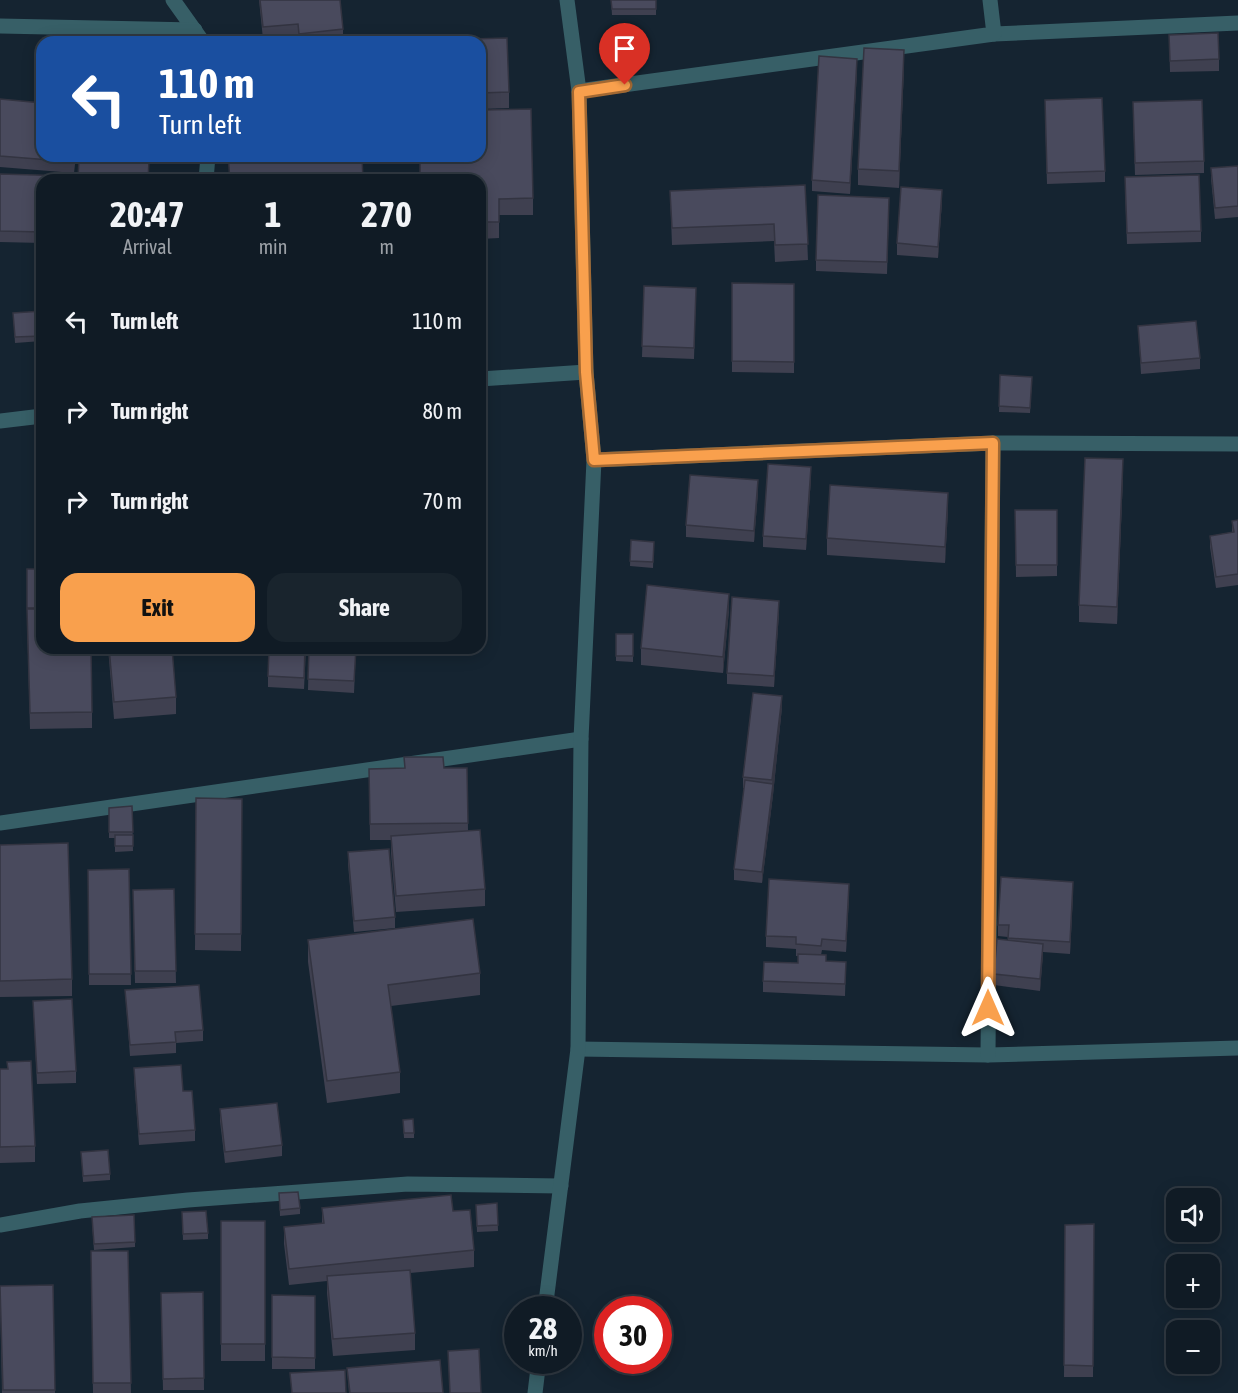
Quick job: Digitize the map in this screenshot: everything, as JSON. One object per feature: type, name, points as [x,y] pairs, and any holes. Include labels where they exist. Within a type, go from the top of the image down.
[{"type":"street","points":[[173,0],[199,36]]},
{"type":"street","points":[[547,1296],[578,1049],[581,739],[594,460],[586,372],[579,92],[567,0]]},
{"type":"street","points":[[990,0],[994,34]]},
{"type":"street","points":[[579,92],[994,34],[1238,23]]},
{"type":"street","points":[[0,26],[199,36]]},
{"type":"street","points":[[486,379],[586,372]]},
{"type":"street","points":[[0,421],[36,417]]},
{"type":"street","points":[[594,460],[993,443],[1238,444]]},
{"type":"street","points":[[988,1055],[993,443]]},
{"type":"street","points":[[0,823],[581,739]]},
{"type":"street","points":[[578,1049],[988,1055],[1238,1048]]},
{"type":"street","points":[[0,1225],[80,1210],[408,1184],[561,1186]]},
{"type":"street","points":[[535,1393],[537,1374]]},
{"type":"building","points":[[260,0],[340,0],[343,29],[299,34],[298,24],[263,27]]},
{"type":"building","points":[[611,0],[656,0],[656,9],[612,9]]},
{"type":"building","points":[[1218,33],[1219,59],[1170,61],[1169,35]]},
{"type":"building","points":[[507,38],[509,92],[486,93],[486,39]]},
{"type":"building","points":[[864,48],[904,50],[899,171],[858,169]]},
{"type":"building","points":[[819,56],[857,59],[850,183],[812,180]]},
{"type":"building","points":[[1102,98],[1105,171],[1047,173],[1045,100]]},
{"type":"building","points":[[0,99],[36,102],[36,159],[0,156]]},
{"type":"building","points":[[1202,100],[1204,161],[1135,163],[1133,102]]},
{"type":"building","points":[[531,109],[533,198],[499,199],[499,222],[486,222],[486,174],[420,174],[420,162],[486,162],[486,110]]},
{"type":"building","points":[[79,162],[149,162],[148,174],[78,174]]},
{"type":"building","points":[[228,162],[362,162],[363,174],[230,174]]},
{"type":"building","points":[[1238,166],[1238,206],[1215,208],[1211,168]]},
{"type":"building","points":[[0,174],[36,175],[36,232],[0,231]]},
{"type":"building","points":[[1199,175],[1201,231],[1127,233],[1125,177]]},
{"type":"building","points":[[805,185],[808,244],[775,245],[774,224],[672,228],[670,191]]},
{"type":"building","points":[[901,187],[942,190],[938,247],[897,243]]},
{"type":"building","points":[[818,195],[889,198],[887,262],[816,260]]},
{"type":"building","points":[[732,283],[794,284],[794,362],[732,361]]},
{"type":"building","points":[[644,286],[696,288],[694,348],[642,346]]},
{"type":"building","points":[[36,311],[36,336],[15,337],[13,313]]},
{"type":"building","points":[[1196,321],[1200,358],[1141,363],[1138,326]]},
{"type":"building","points":[[1000,375],[1032,377],[1030,408],[999,406]]},
{"type":"building","points":[[1085,458],[1123,459],[1117,607],[1079,605]]},
{"type":"building","points":[[768,464],[811,467],[806,539],[763,536]]},
{"type":"building","points":[[690,475],[758,480],[754,531],[686,525]]},
{"type":"building","points":[[830,485],[948,493],[945,547],[827,538]]},
{"type":"building","points":[[1015,510],[1057,510],[1057,565],[1016,565]]},
{"type":"building","points":[[1238,520],[1238,574],[1216,577],[1210,536],[1234,532],[1232,521]]},
{"type":"building","points":[[631,540],[654,542],[653,562],[630,561]]},
{"type":"building","points":[[27,569],[36,569],[36,608],[27,608]]},
{"type":"building","points":[[647,585],[729,594],[723,657],[641,648]]},
{"type":"building","points":[[732,597],[779,601],[774,676],[727,673]]},
{"type":"building","points":[[27,609],[36,609],[36,654],[91,654],[92,712],[30,713]]},
{"type":"building","points":[[616,634],[633,634],[633,656],[616,656]]},
{"type":"building","points":[[110,654],[172,654],[176,697],[114,702]]},
{"type":"building","points":[[269,654],[305,654],[304,678],[268,676]]},
{"type":"building","points":[[309,654],[356,654],[354,681],[308,679]]},
{"type":"building","points":[[753,693],[782,696],[772,780],[743,777]]},
{"type":"building","points":[[404,757],[443,757],[444,768],[467,768],[468,823],[370,824],[369,769],[405,768]]},
{"type":"building","points":[[745,780],[773,784],[762,872],[734,869]]},
{"type":"building","points":[[196,798],[242,799],[241,934],[195,934]]},
{"type":"building","points":[[132,806],[133,832],[109,832],[109,808]]},
{"type":"building","points":[[480,830],[485,889],[396,896],[391,836]]},
{"type":"building","points":[[115,835],[133,835],[133,846],[115,846]]},
{"type":"building","points":[[68,843],[72,979],[0,981],[0,845]]},
{"type":"building","points":[[389,849],[395,917],[354,921],[348,852]]},
{"type":"building","points":[[129,869],[131,974],[89,974],[88,870]]},
{"type":"building","points":[[1001,877],[1073,882],[1070,942],[1008,938],[1009,925],[998,925]]},
{"type":"building","points":[[769,879],[849,884],[846,941],[822,939],[821,946],[796,944],[796,937],[766,936]]},
{"type":"building","points":[[174,889],[176,971],[135,971],[133,890]]},
{"type":"building","points":[[473,919],[480,973],[388,985],[400,1072],[327,1081],[308,940]]},
{"type":"building","points":[[997,939],[1043,944],[1040,979],[994,974]]},
{"type":"building","points":[[798,954],[826,955],[826,961],[846,962],[845,984],[763,981],[764,962],[798,963]]},
{"type":"building","points":[[199,985],[203,1030],[175,1032],[176,1042],[130,1045],[125,990]]},
{"type":"building","points":[[72,999],[76,1071],[37,1073],[33,1001]]},
{"type":"building","points":[[31,1061],[35,1146],[0,1147],[0,1069],[8,1069],[7,1062]]},
{"type":"building","points":[[181,1065],[183,1091],[192,1091],[195,1130],[139,1134],[134,1068]]},
{"type":"building","points":[[277,1103],[282,1145],[225,1152],[220,1109]]},
{"type":"building","points":[[413,1119],[414,1133],[404,1133],[403,1120]]},
{"type":"building","points":[[108,1150],[110,1174],[83,1176],[81,1152]]},
{"type":"building","points":[[298,1192],[300,1208],[280,1210],[279,1193]]},
{"type":"building","points":[[451,1195],[453,1211],[470,1210],[474,1250],[289,1269],[284,1227],[324,1223],[322,1208]]},
{"type":"building","points":[[497,1203],[498,1225],[477,1226],[476,1205]]},
{"type":"building","points":[[206,1211],[208,1233],[183,1234],[182,1212]]},
{"type":"building","points":[[134,1215],[135,1242],[94,1244],[92,1217]]},
{"type":"building","points":[[221,1221],[265,1221],[265,1344],[221,1344]]},
{"type":"building","points":[[1094,1224],[1093,1366],[1064,1365],[1065,1225]]},
{"type":"building","points":[[91,1251],[128,1251],[131,1383],[93,1383]]},
{"type":"building","points":[[410,1270],[415,1333],[333,1339],[327,1276]]},
{"type":"building","points":[[53,1285],[55,1390],[3,1390],[0,1286]]},
{"type":"building","points":[[203,1292],[204,1378],[163,1379],[161,1293]]},
{"type":"building","points":[[272,1295],[315,1296],[315,1358],[272,1357]]},
{"type":"building","points":[[479,1349],[481,1393],[450,1393],[448,1351]]},
{"type":"building","points":[[440,1360],[443,1393],[350,1393],[347,1368]]},
{"type":"building","points":[[345,1370],[346,1393],[292,1393],[290,1373]]},
{"type":"route","points":[[625,85],[579,92],[586,372],[594,460],[993,443],[988,1008]]}]
